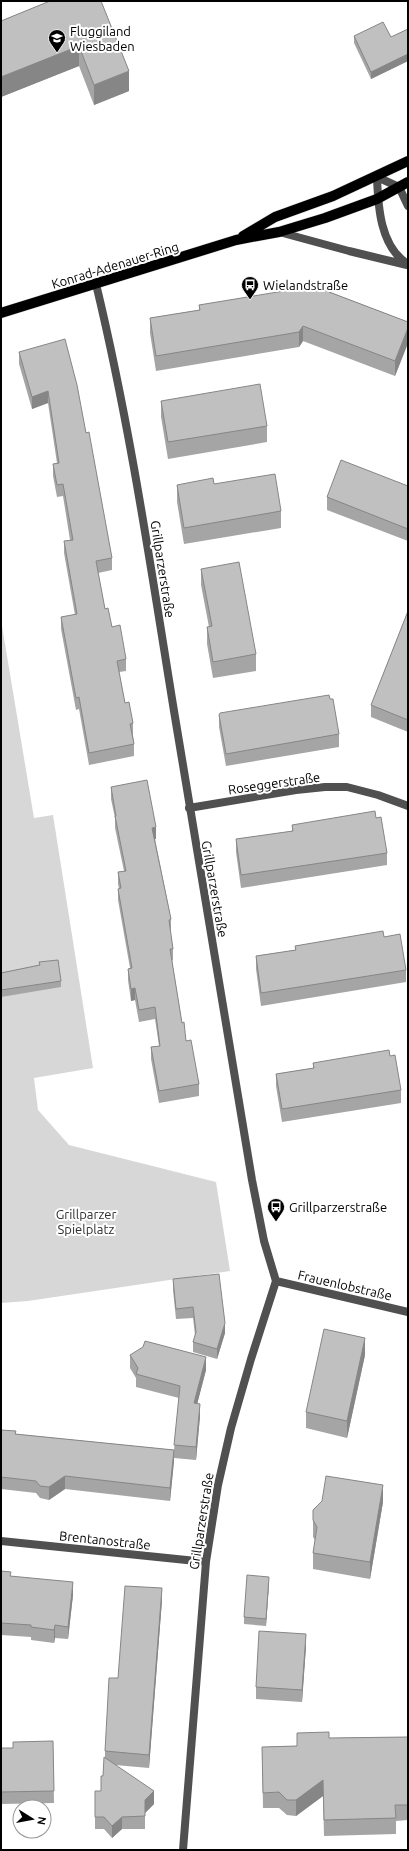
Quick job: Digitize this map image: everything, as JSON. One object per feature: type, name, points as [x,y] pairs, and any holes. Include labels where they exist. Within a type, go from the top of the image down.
[{"type":"main road","name":"Konrad-Adenauer-Ring","points":[[236,240],[275,217],[333,196],[377,177],[408,160]]},
{"type":"main road","name":"Konrad-Adenauer-Ring","points":[[1,313],[236,240],[279,232],[325,218],[377,199],[408,182]]},
{"type":"street","points":[[408,206],[399,187],[377,177],[377,199],[384,231],[390,247],[408,264]]},
{"type":"street","points":[[279,232],[349,251],[408,264]]},
{"type":"street","name":"Grillparzerstraße","points":[[96,284],[141,508],[189,808],[255,1194],[264,1241],[276,1281],[231,1428],[218,1485],[206,1562],[183,1850]]},
{"type":"street","name":"Roseggerstraße","points":[[189,808],[296,790],[325,787],[347,787],[378,795],[408,806]]},
{"type":"street","name":"Frauenlobstraße","points":[[276,1281],[408,1312]]},
{"type":"street","name":"Brentanostraße","points":[[1,1541],[206,1562]]},
{"type":"green space","name":"Grillparzer Spielplatz","points":[[1,620],[34,818],[53,815],[93,1068],[34,1078],[38,1110],[69,1145],[216,1182],[230,1271],[28,1301],[1,1303]]},
{"type":"building","name":"Fluggiland Wiesbaden","points":[[50,1],[101,1],[129,71],[94,85],[79,46],[1,77],[1,21]]},
{"type":"building","points":[[383,22],[391,37],[408,29],[408,54],[371,72],[354,36]]},
{"type":"building","points":[[310,281],[330,289],[329,292],[408,322],[408,328],[395,361],[303,326],[299,332],[156,356],[150,318],[200,310],[199,305],[308,287]]},
{"type":"building","points":[[65,339],[77,385],[86,433],[89,432],[112,558],[96,561],[105,609],[108,608],[112,627],[120,625],[126,659],[117,661],[125,703],[129,702],[133,723],[130,724],[134,744],[89,753],[79,697],[76,698],[61,617],[77,614],[64,541],[73,540],[63,484],[57,485],[53,464],[59,463],[48,391],[32,397],[19,352]]},
{"type":"building","points":[[260,384],[267,426],[168,442],[161,401]]},
{"type":"building","points":[[341,460],[408,486],[408,529],[327,497]]},
{"type":"building","points":[[275,474],[281,511],[184,528],[177,485],[213,478],[214,484]]},
{"type":"building","points":[[239,562],[256,654],[213,662],[207,627],[212,626],[201,569]]},
{"type":"building","points":[[408,611],[408,720],[371,705]]},
{"type":"building","points":[[329,695],[330,699],[333,699],[339,734],[226,754],[219,715],[220,713]]},
{"type":"building","points":[[147,780],[156,827],[152,828],[171,919],[169,920],[173,949],[170,949],[182,1023],[184,1022],[186,1041],[191,1040],[199,1084],[159,1091],[151,1047],[160,1046],[155,1007],[139,1010],[135,988],[131,989],[128,969],[132,968],[118,889],[121,888],[118,872],[126,871],[111,787]]},
{"type":"building","points":[[375,811],[376,818],[381,817],[387,853],[241,875],[236,839],[293,831],[292,825]]},
{"type":"building","points":[[383,931],[384,937],[400,934],[406,970],[261,993],[256,956],[296,950],[295,946]]},
{"type":"building","points":[[58,960],[61,981],[1,990],[1,973],[40,965],[39,962]]},
{"type":"building","points":[[389,1050],[390,1056],[395,1055],[401,1090],[282,1109],[276,1074],[314,1068],[313,1063]]},
{"type":"building","points":[[219,1274],[225,1323],[217,1349],[193,1342],[196,1332],[193,1307],[176,1309],[173,1279]]},
{"type":"building","points":[[324,1329],[365,1338],[347,1421],[306,1412]]},
{"type":"building","points":[[145,1341],[206,1357],[194,1403],[200,1404],[196,1447],[174,1445],[180,1386],[136,1374],[138,1368],[130,1355],[143,1347]]},
{"type":"building","points":[[1,1430],[16,1431],[15,1434],[174,1450],[170,1488],[65,1476],[49,1487],[40,1486],[36,1481],[1,1477]]},
{"type":"building","points":[[326,1476],[383,1485],[370,1562],[313,1553],[317,1527],[313,1520],[313,1510],[322,1501]]},
{"type":"building","points":[[1,1571],[11,1572],[10,1576],[73,1582],[68,1627],[55,1625],[54,1630],[31,1627],[31,1625],[1,1623]]},
{"type":"building","points":[[247,1575],[269,1577],[266,1619],[244,1617]]},
{"type":"building","points":[[125,1586],[162,1588],[149,1755],[105,1751],[109,1678],[118,1678]]},
{"type":"building","points":[[259,1631],[306,1634],[302,1690],[256,1687]]},
{"type":"building","points":[[329,1732],[329,1738],[408,1737],[408,1805],[395,1805],[396,1818],[324,1820],[323,1780],[296,1800],[287,1800],[279,1792],[263,1793],[262,1747],[297,1746],[297,1733]]},
{"type":"building","points":[[53,1741],[54,1791],[1,1792],[1,1748],[13,1748],[13,1742]]},
{"type":"building","points":[[104,1757],[154,1791],[145,1800],[145,1816],[122,1817],[112,1826],[104,1817],[95,1817],[95,1791],[101,1791],[101,1776],[103,1776]]},
{"type":"place","name":"Fluggiland Wiesbaden","points":[[57,53]]},
{"type":"place","name":"Wielandstraße","points":[[250,300]]},
{"type":"place","name":"Grillparzerstraße","points":[[276,1222]]}]
